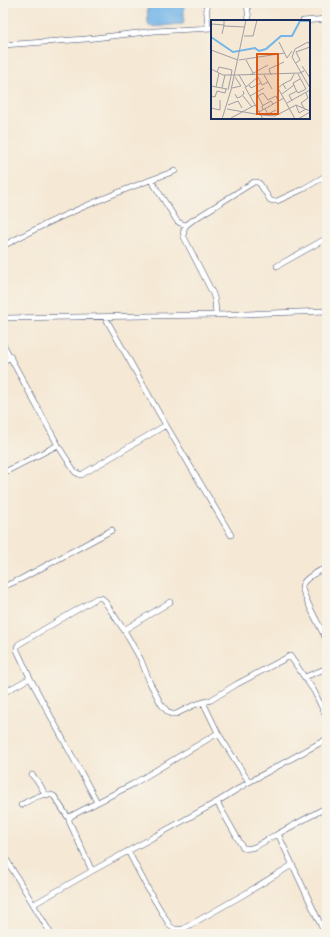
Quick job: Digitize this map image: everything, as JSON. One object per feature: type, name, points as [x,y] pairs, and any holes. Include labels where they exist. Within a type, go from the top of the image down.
[{"type":"street","points":[[3,45],[86,39],[155,31],[210,28],[206,3]]},
{"type":"street","points":[[247,3],[249,20]]},
{"type":"street","points":[[310,20],[327,19]]},
{"type":"street","points":[[3,246],[22,235],[76,210],[175,171]]},
{"type":"street","points":[[216,316],[213,294],[184,237],[183,232],[186,225],[254,182],[260,184],[270,200],[277,201],[303,189],[327,175]]},
{"type":"street","points":[[151,180],[177,221],[186,225]]},
{"type":"street","points":[[277,266],[327,238]]},
{"type":"street","points":[[3,318],[216,316],[327,312]]},
{"type":"street","points":[[104,317],[231,535]]},
{"type":"street","points":[[3,344],[58,445],[75,472],[81,474],[166,425]]},
{"type":"street","points":[[3,361],[11,357]]},
{"type":"street","points":[[3,473],[58,445]]},
{"type":"street","points":[[3,587],[21,579],[112,530]]},
{"type":"street","points":[[327,568],[313,574],[302,586],[309,605],[327,641]]},
{"type":"street","points":[[97,802],[30,678],[17,650],[19,644],[97,598],[103,599],[124,630],[141,660],[150,683],[161,704],[171,714],[176,714],[194,705],[211,700],[237,684],[290,656],[314,691],[327,718]]},
{"type":"street","points":[[124,630],[170,602]]},
{"type":"street","points":[[305,677],[327,668]]},
{"type":"street","points":[[3,693],[30,678]]},
{"type":"street","points":[[203,702],[218,733],[250,782]]},
{"type":"street","points":[[69,819],[71,816],[133,784],[218,733]]},
{"type":"street","points":[[34,904],[327,739]]},
{"type":"street","points":[[32,775],[39,783],[45,794]]},
{"type":"street","points":[[21,805],[45,794],[54,796],[69,819],[92,870]]},
{"type":"street","points":[[217,802],[243,848],[247,849],[327,807]]},
{"type":"street","points":[[276,835],[278,836],[325,934]]},
{"type":"street","points":[[128,851],[170,926],[177,930],[183,929],[243,896],[292,865]]},
{"type":"street","points":[[3,854],[51,934]]},
{"type":"water","points":[[147,3],[184,3],[183,24],[157,27],[149,26]]}]
